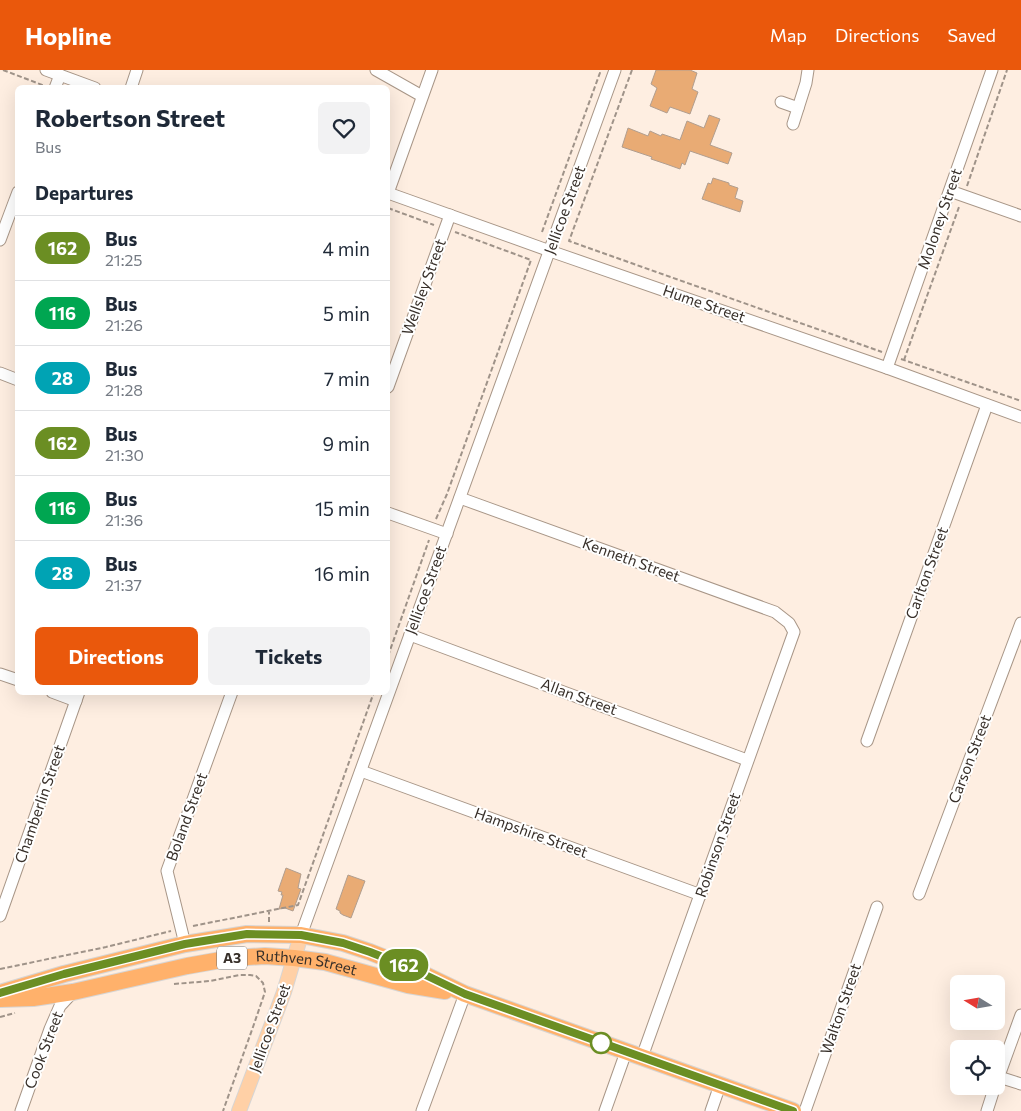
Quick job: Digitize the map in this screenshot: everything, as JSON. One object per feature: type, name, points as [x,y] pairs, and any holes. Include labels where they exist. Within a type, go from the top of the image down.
[{"type":"highway","name":"Ruthven Street","points":[[0,993],[183,936],[301,935],[343,943],[370,952],[413,969],[465,994],[793,1111]]},
{"type":"highway","name":"Ruthven Street","points":[[0,999],[33,998],[73,992],[187,966],[232,958],[265,956],[325,962],[408,985],[465,994]]},
{"type":"main road","name":"Jellicoe Street","points":[[239,1111],[284,992],[301,935]]},
{"type":"street","points":[[46,70],[88,85]]},
{"type":"street","points":[[132,85],[137,70]]},
{"type":"street","points":[[376,70],[422,96]]},
{"type":"street","points":[[390,187],[432,70]]},
{"type":"street","name":"Jellicoe Street","points":[[390,691],[616,70]]},
{"type":"street","points":[[793,124],[806,84],[808,70]]},
{"type":"street","name":"Moloney Street","points":[[887,368],[992,70]]},
{"type":"street","points":[[56,85],[60,75]]},
{"type":"street","points":[[780,102],[798,108]]},
{"type":"street","points":[[950,191],[1021,216]]},
{"type":"street","name":"Hume Street","points":[[390,194],[1021,417]]},
{"type":"street","points":[[0,240],[15,200]]},
{"type":"street","name":"Wellsley Street","points":[[390,380],[450,216]]},
{"type":"street","points":[[0,373],[15,379]]},
{"type":"street","name":"Carlton Street","points":[[867,741],[987,405]]},
{"type":"street","name":"Kenneth Street","points":[[460,498],[775,612],[789,623],[794,632]]},
{"type":"street","points":[[390,514],[447,534]]},
{"type":"street","name":"Carson Street","points":[[920,894],[1016,650],[1021,623]]},
{"type":"street","name":"Robinson Street","points":[[642,1058],[794,632]]},
{"type":"street","name":"Allan Street","points":[[410,635],[747,760]]},
{"type":"street","points":[[0,674],[15,679]]},
{"type":"street","name":"Boland Street","points":[[183,936],[167,870],[231,695]]},
{"type":"street","name":"Jellicoe Street","points":[[301,935],[388,695]]},
{"type":"street","name":"Chamberlin Street","points":[[0,916],[78,697]]},
{"type":"street","name":"Hampshire Street","points":[[361,771],[701,895]]},
{"type":"street","name":"Walton Street","points":[[805,1111],[877,907]]},
{"type":"street","name":"Cook Street","points":[[21,1111],[60,1006],[73,992]]},
{"type":"street","points":[[422,1111],[465,994]]},
{"type":"street","points":[[1005,1060],[1021,1015]]},
{"type":"street","points":[[605,1111],[626,1052]]},
{"type":"street","points":[[1005,1083],[1021,1084]]},
{"type":"street","points":[[711,1111],[720,1085]]},
{"type":"street","points":[[987,1111],[993,1095]]},
{"type":"path","points":[[3,70],[42,85]]},
{"type":"path","points":[[542,232],[601,70]]},
{"type":"path","points":[[632,70],[569,241],[1021,401]]},
{"type":"path","points":[[904,360],[1007,70]]},
{"type":"path","points":[[390,209],[531,260],[447,494],[434,522],[390,650]]},
{"type":"path","points":[[0,969],[106,947],[183,936],[270,911],[298,906],[373,695]]},
{"type":"path","points":[[269,922],[270,911]]},
{"type":"path","points":[[223,1111],[265,992],[263,984]]},
{"type":"building","points":[[656,70],[690,70],[697,73],[692,89],[698,92],[690,114],[670,107],[667,113],[650,106],[657,88],[651,84]]},
{"type":"building","points":[[709,115],[720,119],[710,145],[732,153],[728,164],[690,151],[685,165],[682,163],[680,169],[622,147],[628,128],[648,136],[650,131],[661,136],[662,134],[680,140],[687,121],[704,128]]},
{"type":"building","points":[[713,178],[738,188],[735,198],[743,201],[740,212],[702,199],[708,183],[711,184]]},
{"type":"building","points":[[286,868],[301,874],[298,888],[301,889],[293,911],[285,908],[279,909],[283,895],[281,895],[282,892],[278,891]]},
{"type":"building","points":[[348,875],[365,881],[351,918],[343,915],[336,909]]},
{"type":"bus line","name":"162","points":[[0,993],[64,974],[185,944],[247,934],[301,935],[343,943],[370,952],[413,969],[465,994],[793,1111]]}]
